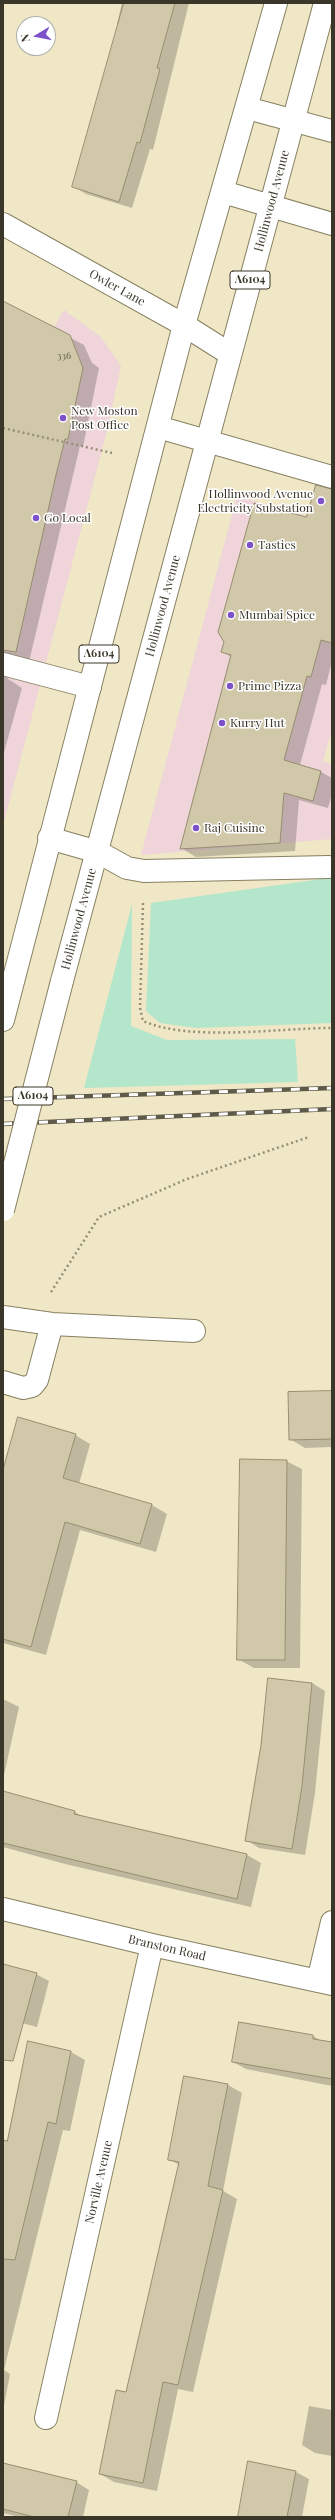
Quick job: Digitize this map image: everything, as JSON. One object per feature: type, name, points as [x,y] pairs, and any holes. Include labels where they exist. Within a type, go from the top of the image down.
[{"type":"main road","name":"A6104","points":[[3,1020],[49,838],[90,688],[184,325],[276,3]]},
{"type":"main road","name":"Hollinwood Avenue","points":[[3,1210],[62,981],[98,852],[293,120],[326,3]]},
{"type":"main road","points":[[247,108],[332,131]]},
{"type":"main road","points":[[223,192],[332,224]]},
{"type":"main road","name":"Owler Lane","points":[[3,224],[184,325],[230,354]]},
{"type":"main road","points":[[158,427],[332,477]]},
{"type":"main road","points":[[3,664],[90,688]]},
{"type":"main road","points":[[49,838],[98,852],[127,868],[144,871],[329,867]]},
{"type":"main road","points":[[3,1317],[52,1324],[194,1331]]},
{"type":"main road","points":[[3,1382],[23,1388],[32,1386],[37,1380],[52,1324]]},
{"type":"main road","name":"Branston Road","points":[[3,1909],[152,1945],[325,1983]]},
{"type":"main road","points":[[325,1983],[332,1922]]},
{"type":"main road","name":"Norville Avenue","points":[[46,2418],[152,1945]]},
{"type":"path","points":[[3,428],[112,453]]},
{"type":"path","points":[[144,871],[140,1008],[143,1021],[157,1028],[189,1032],[332,1028]]},
{"type":"path","points":[[50,1294],[99,1217],[187,1179],[309,1137]]},
{"type":"shaded area","points":[[64,310],[101,337],[121,366],[107,431],[3,826],[3,389],[23,381]]},
{"type":"shaded area","points":[[237,496],[332,523],[332,730],[323,761],[332,764],[332,839],[141,855]]},
{"type":"green space","points":[[332,875],[332,1023],[196,1028],[160,1023],[146,1011],[151,903],[328,878]]},
{"type":"green space","points":[[132,904],[131,1026],[167,1040],[295,1039],[298,1082],[84,1088]]},
{"type":"building","points":[[124,3],[175,3],[157,68],[160,69],[140,143],[137,142],[119,202],[72,187]]},
{"type":"building","points":[[3,301],[70,335],[83,368],[68,439],[65,439],[56,475],[16,652],[3,650]]},
{"type":"building","points":[[316,485],[332,489],[332,643],[321,640],[311,677],[307,676],[284,760],[321,771],[313,801],[284,793],[280,843],[180,849],[231,655],[221,652],[224,642],[218,632],[254,503],[306,517]]},
{"type":"building","points":[[332,1391],[332,1439],[289,1440],[288,1392]]},
{"type":"building","points":[[18,1417],[76,1434],[63,1478],[152,1504],[140,1544],[65,1522],[31,1647],[3,1639],[3,1470]]},
{"type":"building","points":[[240,1459],[287,1460],[285,1660],[237,1660]]},
{"type":"building","points":[[268,1678],[312,1683],[302,1786],[292,1849],[245,1841],[261,1745]]},
{"type":"building","points":[[3,1791],[75,1811],[74,1814],[247,1854],[237,1899],[3,1843]]},
{"type":"building","points":[[3,1964],[37,1973],[13,2061],[3,2060]]},
{"type":"building","points":[[239,2022],[313,2035],[313,2039],[332,2042],[332,2079],[232,2062]]},
{"type":"building","points":[[28,2041],[71,2051],[56,2124],[48,2122],[15,2260],[3,2259],[3,2140],[7,2141]]},
{"type":"building","points":[[184,2076],[228,2084],[208,2186],[223,2190],[178,2385],[163,2382],[143,2483],[99,2474],[116,2390],[126,2392],[179,2162],[168,2160]]},
{"type":"building","points":[[248,2461],[296,2471],[287,2517],[238,2517]]},
{"type":"building","points":[[3,2463],[77,2481],[68,2517],[34,2517],[3,2509]]},
{"type":"railway","points":[[3,1099],[332,1088]]},
{"type":"railway","points":[[3,1124],[332,1109]]},
{"type":"place","name":"New Moston Post Office","points":[[63,418]]},
{"type":"place","name":"Hollinwood Avenue Electricity Substation","points":[[321,501]]},
{"type":"place","name":"Go Local","points":[[36,518]]},
{"type":"place","name":"Tasties","points":[[250,545]]},
{"type":"place","name":"Mumbai Spice","points":[[231,615]]},
{"type":"place","name":"Prime Pizza","points":[[230,686]]},
{"type":"place","name":"Kurry Hut","points":[[222,723]]},
{"type":"place","name":"Raj Cuisine","points":[[196,828]]}]
